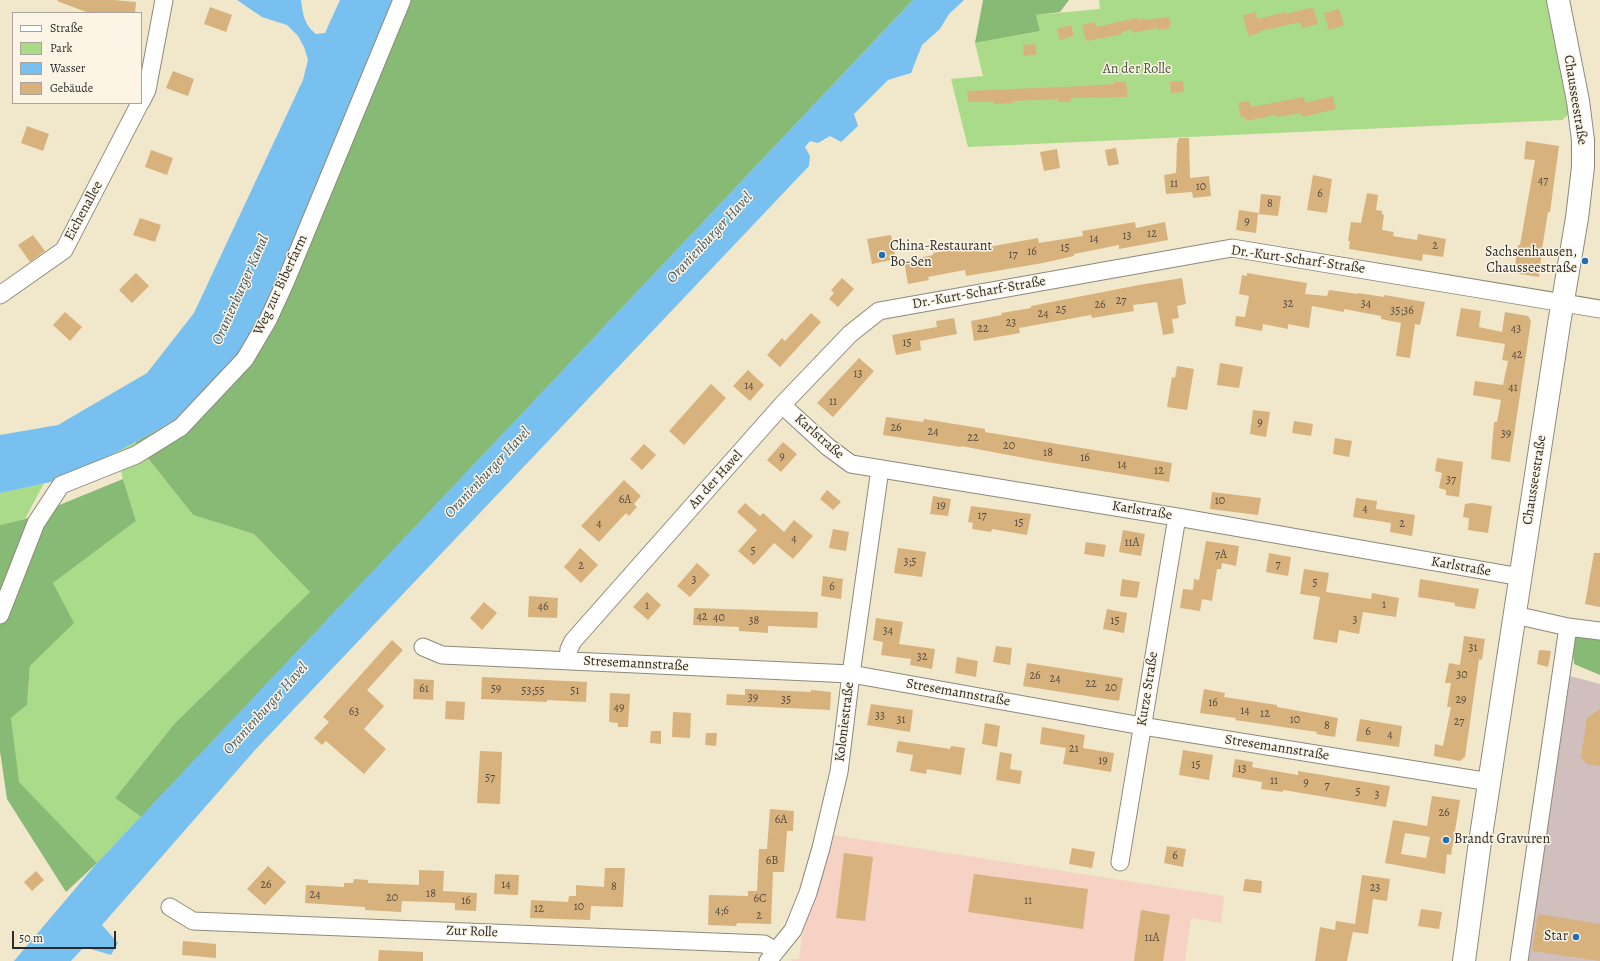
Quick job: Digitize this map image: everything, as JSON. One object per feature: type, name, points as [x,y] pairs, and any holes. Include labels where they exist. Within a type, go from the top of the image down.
[{"type":"main road","name":"Chausseestraße","points":[[1464,961],[1562,303],[1577,218],[1583,167],[1583,140],[1578,101],[1558,0]]},
{"type":"street","name":"Eichenallee","points":[[142,100],[147,90],[164,0]]},
{"type":"street","name":"Weg zur Biberfarm","points":[[0,615],[36,523],[61,485],[136,455],[181,427],[245,359],[268,320],[285,283],[402,0]]},
{"type":"street","name":"Eichenallee","points":[[0,294],[64,250],[140,104]]},
{"type":"street","name":"Dr.-Kurt-Scharf-Straße","points":[[879,311],[1232,248],[1600,309]]},
{"type":"street","name":"An der Havel","points":[[568,661],[569,649],[573,641],[782,405],[850,334],[879,311]]},
{"type":"street","name":"Karlstraße","points":[[782,405],[828,447],[851,464],[1177,517],[1521,577]]},
{"type":"street","name":"Koloniestraße","points":[[772,956],[793,930],[808,893],[821,848],[839,772],[851,674],[880,469]]},
{"type":"street","name":"Kurze Straße","points":[[1120,862],[1177,517]]},
{"type":"street","points":[[1515,615],[1568,627],[1600,631]]},
{"type":"street","points":[[1519,961],[1568,627]]},
{"type":"street","name":"Stresemannstraße","points":[[423,647],[442,654],[851,674],[1142,726],[1490,782]]},
{"type":"street","name":"Zur Rolle","points":[[170,907],[193,921],[764,944],[772,956]]},
{"type":"shaded area","points":[[1570,676],[1600,684],[1600,961],[1525,961]]},
{"type":"shaded area","points":[[832,835],[1224,896],[1221,923],[1191,918],[1185,961],[792,961],[791,959],[799,959],[805,915]]},
{"type":"green space","points":[[393,0],[913,0],[141,817],[115,798],[175,723],[310,592],[254,534],[193,515],[135,442],[181,417]]},
{"type":"green space","points":[[983,0],[1069,0],[1060,12],[1036,15],[1040,31],[975,43]]},
{"type":"green space","name":"An der Rolle","points":[[1099,0],[1549,0],[1569,114],[1562,120],[968,147],[951,79],[983,76],[975,43],[1040,31],[1036,15],[1100,9]]},
{"type":"green space","points":[[135,442],[193,515],[254,534],[311,592],[175,723],[115,798],[141,817],[97,863],[18,782],[11,718],[27,705],[30,666],[73,623],[53,583],[136,521],[116,452]]},
{"type":"green space","points":[[123,479],[136,521],[53,583],[74,623],[30,666],[27,705],[11,718],[19,782],[97,863],[66,892],[7,799],[0,751],[0,525],[25,519]]},
{"type":"green space","points":[[44,483],[25,519],[0,525],[0,493]]},
{"type":"green space","points":[[1579,630],[1600,636],[1600,675],[1574,664],[1572,642]]},
{"type":"water","name":"Oranienburger Kanal","points":[[237,0],[301,0],[305,19],[309,27],[316,34],[325,33],[340,0],[393,0],[273,296],[233,360],[181,417],[69,478],[0,493],[0,435],[58,425],[147,373],[194,313],[303,80],[308,60],[304,47],[298,36],[287,25],[262,17]]},
{"type":"water","name":"Oranienburger Havel","points":[[913,0],[964,0],[949,14],[940,29],[922,45],[911,73],[888,80],[854,114],[858,126],[841,142],[830,136],[818,143],[810,141],[805,147],[810,156],[809,166],[255,750],[102,925],[118,943],[111,955],[84,947],[71,961],[14,961],[97,863]]},
{"type":"building","points":[[113,0],[136,2],[135,12],[86,12],[57,1]]},
{"type":"building","points":[[210,7],[232,15],[226,32],[204,24]]},
{"type":"building","points":[[1313,7],[1318,24],[1302,28],[1300,22],[1260,31],[1260,33],[1248,36],[1243,15],[1256,12],[1257,19],[1286,12],[1287,14]]},
{"type":"building","points":[[1339,9],[1344,25],[1329,30],[1324,13]]},
{"type":"building","points":[[1170,17],[1170,28],[1158,30],[1157,28],[1133,33],[1132,29],[1122,32],[1123,34],[1086,41],[1082,25],[1095,22],[1096,27],[1137,18],[1138,20],[1144,18],[1144,20]]},
{"type":"building","points":[[1071,25],[1074,36],[1060,40],[1057,29]]},
{"type":"building","points":[[1035,44],[1037,54],[1024,56],[1023,45]]},
{"type":"building","points":[[173,71],[194,79],[188,96],[166,88]]},
{"type":"building","points":[[1183,81],[1184,92],[1171,93],[1170,82]]},
{"type":"building","points":[[1114,82],[1126,82],[1128,97],[1071,98],[1071,102],[1058,102],[1058,99],[1013,101],[1013,103],[994,104],[994,102],[968,102],[967,91],[1084,86],[1114,84]]},
{"type":"building","points":[[1333,96],[1336,109],[1302,117],[1301,113],[1277,117],[1277,115],[1270,116],[1246,121],[1245,117],[1241,118],[1238,103],[1250,101],[1251,107],[1304,97],[1305,103]]},
{"type":"building","points":[[27,126],[49,134],[43,151],[21,143]]},
{"type":"building","points":[[1179,138],[1189,138],[1190,178],[1209,176],[1211,196],[1193,198],[1192,192],[1166,194],[1164,175],[1176,173],[1177,144]]},
{"type":"building","points":[[1526,141],[1559,146],[1550,212],[1548,212],[1542,249],[1539,277],[1514,273],[1535,160],[1524,159]]},
{"type":"building","points":[[1116,148],[1119,164],[1108,166],[1105,150]]},
{"type":"building","points":[[1057,149],[1060,168],[1044,171],[1040,152]]},
{"type":"building","points":[[151,150],[173,158],[167,175],[145,167]]},
{"type":"building","points":[[1313,175],[1332,179],[1327,213],[1307,210]]},
{"type":"building","points":[[1367,193],[1378,195],[1376,210],[1382,211],[1382,214],[1384,215],[1382,230],[1394,232],[1393,236],[1417,240],[1418,234],[1446,239],[1443,257],[1423,254],[1422,261],[1349,249],[1350,241],[1348,241],[1351,222],[1361,223]]},
{"type":"building","points":[[1261,194],[1281,196],[1278,216],[1258,214],[1256,233],[1236,230],[1239,210],[1259,213]]},
{"type":"building","points":[[140,218],[161,225],[155,242],[133,235]]},
{"type":"building","points":[[1135,222],[1136,228],[1165,222],[1168,240],[1119,249],[1119,245],[1074,254],[1074,256],[1043,263],[966,276],[965,270],[928,277],[929,280],[908,284],[904,261],[933,255],[933,253],[961,248],[961,252],[1038,238],[1039,243],[1083,236],[1082,231]]},
{"type":"building","points":[[33,235],[45,251],[30,262],[18,245]]},
{"type":"building","points":[[891,235],[896,259],[872,264],[867,239]]},
{"type":"building","points":[[136,273],[149,286],[132,303],[119,290]]},
{"type":"building","points":[[1247,273],[1307,283],[1305,294],[1327,296],[1329,290],[1384,297],[1384,295],[1425,302],[1420,325],[1415,324],[1410,358],[1396,356],[1401,323],[1381,319],[1381,316],[1344,309],[1344,312],[1312,306],[1309,328],[1288,324],[1288,329],[1263,324],[1262,331],[1235,326],[1236,316],[1245,317],[1249,296],[1239,294],[1242,275],[1247,276]]},
{"type":"building","points":[[842,278],[854,289],[838,307],[829,299],[834,293],[831,290]]},
{"type":"building","points":[[1182,278],[1186,304],[1177,306],[1179,318],[1172,319],[1174,333],[1163,335],[1157,302],[1133,305],[1134,311],[1092,318],[1091,315],[1019,328],[1020,333],[974,341],[971,321],[1002,315],[1001,313],[1031,308],[1031,306]]},
{"type":"building","points":[[1461,308],[1481,311],[1479,327],[1502,332],[1505,312],[1528,316],[1531,321],[1510,462],[1491,459],[1494,422],[1497,422],[1501,400],[1473,395],[1475,381],[1503,385],[1508,361],[1502,360],[1505,344],[1456,336]]},
{"type":"building","points":[[65,312],[82,327],[70,341],[53,325]]},
{"type":"building","points":[[811,313],[821,322],[780,367],[767,355],[782,338],[785,341]]},
{"type":"building","points":[[954,318],[957,334],[920,341],[921,350],[896,355],[892,335],[937,327],[936,321]]},
{"type":"building","points":[[859,358],[874,371],[833,417],[817,403]]},
{"type":"building","points":[[1220,363],[1243,367],[1239,388],[1217,385]]},
{"type":"building","points":[[1177,366],[1194,369],[1187,410],[1167,407],[1172,377],[1175,378]]},
{"type":"building","points":[[748,370],[764,385],[750,401],[733,386]]},
{"type":"building","points":[[711,384],[726,398],[684,445],[669,431]]},
{"type":"building","points":[[1253,410],[1270,412],[1266,437],[1250,434]]},
{"type":"building","points":[[886,417],[923,422],[924,419],[985,429],[985,432],[1172,463],[1169,482],[961,446],[883,435]]},
{"type":"building","points":[[1294,421],[1313,424],[1311,436],[1292,433]]},
{"type":"building","points":[[1335,438],[1352,441],[1349,457],[1333,454]]},
{"type":"building","points":[[783,442],[797,454],[781,472],[767,460]]},
{"type":"building","points":[[644,444],[656,455],[642,470],[630,459]]},
{"type":"building","points":[[1437,458],[1463,462],[1459,497],[1446,495],[1446,490],[1439,488],[1442,473],[1435,471]]},
{"type":"building","points":[[624,480],[641,496],[634,504],[637,507],[629,516],[626,513],[599,542],[581,526]]},
{"type":"building","points":[[827,490],[841,502],[833,510],[820,499]]},
{"type":"building","points":[[1212,492],[1261,498],[1258,515],[1210,509]]},
{"type":"building","points":[[933,496],[951,499],[948,516],[930,514]]},
{"type":"building","points":[[1356,498],[1377,501],[1376,509],[1415,515],[1412,536],[1390,532],[1391,523],[1353,517]]},
{"type":"building","points":[[745,503],[760,516],[763,513],[784,532],[794,520],[813,536],[793,559],[774,543],[754,565],[738,551],[757,530],[737,512]]},
{"type":"building","points":[[1472,503],[1492,506],[1488,533],[1468,530],[1469,518],[1463,517],[1465,504]]},
{"type":"building","points":[[971,506],[1031,514],[1027,535],[992,529],[991,532],[972,529],[973,523],[968,522]]},
{"type":"building","points":[[833,529],[849,532],[846,551],[829,548]]},
{"type":"building","points":[[1123,530],[1145,534],[1141,556],[1119,552]]},
{"type":"building","points":[[1206,541],[1239,546],[1236,566],[1222,563],[1221,569],[1217,569],[1212,601],[1202,599],[1200,611],[1180,608],[1183,589],[1193,590],[1194,579],[1199,580]]},
{"type":"building","points":[[1086,542],[1106,545],[1104,557],[1084,554]]},
{"type":"building","points":[[580,548],[598,565],[581,583],[564,567]]},
{"type":"building","points":[[898,548],[926,552],[922,577],[894,573]]},
{"type":"building","points":[[1269,553],[1291,557],[1288,576],[1266,572]]},
{"type":"building","points":[[1594,553],[1600,553],[1600,607],[1585,604]]},
{"type":"building","points":[[697,563],[710,575],[690,597],[677,586]]},
{"type":"building","points":[[1304,569],[1329,573],[1326,592],[1371,599],[1372,593],[1399,598],[1396,617],[1363,612],[1359,634],[1339,630],[1337,643],[1313,639],[1320,597],[1300,594]]},
{"type":"building","points":[[823,576],[843,579],[841,599],[821,596]]},
{"type":"building","points":[[1122,579],[1140,582],[1137,598],[1120,596]]},
{"type":"building","points":[[1420,579],[1479,589],[1475,609],[1455,606],[1455,603],[1418,597]]},
{"type":"building","points":[[647,592],[661,605],[648,620],[633,607]]},
{"type":"building","points":[[529,596],[558,598],[557,618],[528,617]]},
{"type":"building","points":[[484,602],[497,613],[482,630],[470,618]]},
{"type":"building","points":[[694,608],[818,612],[817,628],[768,626],[768,633],[739,631],[739,627],[693,625]]},
{"type":"building","points":[[1107,609],[1127,613],[1124,633],[1103,629]]},
{"type":"building","points":[[876,618],[903,622],[899,644],[935,649],[932,669],[910,665],[911,659],[881,655],[883,642],[873,640]]},
{"type":"building","points":[[1464,636],[1485,639],[1482,660],[1479,659],[1465,757],[1460,761],[1434,756],[1435,744],[1443,746],[1451,707],[1447,707],[1451,683],[1445,683],[1449,663],[1460,665]]},
{"type":"building","points":[[392,640],[403,650],[367,690],[384,706],[364,729],[386,749],[364,774],[326,741],[322,745],[314,738],[329,722],[323,717]]},
{"type":"building","points":[[996,646],[1012,648],[1010,665],[993,662]]},
{"type":"building","points":[[1539,650],[1551,651],[1548,667],[1537,664]]},
{"type":"building","points":[[957,657],[978,661],[976,677],[955,673]]},
{"type":"building","points":[[1027,663],[1123,678],[1119,701],[1023,686]]},
{"type":"building","points":[[482,677],[587,682],[586,702],[481,699]]},
{"type":"building","points":[[414,679],[434,680],[433,700],[413,699]]},
{"type":"building","points":[[745,689],[811,692],[811,690],[831,692],[830,710],[726,705],[727,694],[745,695]]},
{"type":"building","points":[[1204,689],[1225,693],[1224,697],[1277,705],[1277,707],[1338,718],[1335,737],[1316,734],[1317,732],[1235,720],[1236,718],[1200,713]]},
{"type":"building","points":[[610,693],[630,694],[628,727],[618,727],[618,723],[609,722]]},
{"type":"building","points":[[446,701],[465,702],[464,720],[445,719]]},
{"type":"building","points":[[871,704],[913,710],[910,732],[867,725]]},
{"type":"building","points":[[1600,709],[1600,766],[1587,764],[1581,757],[1587,718]]},
{"type":"building","points":[[673,712],[691,713],[690,738],[672,737]]},
{"type":"building","points":[[1360,719],[1402,726],[1399,747],[1356,741]]},
{"type":"building","points":[[985,723],[1000,726],[997,747],[982,744]]},
{"type":"building","points":[[1042,727],[1085,735],[1083,748],[1114,753],[1111,772],[1063,764],[1066,748],[1040,744]]},
{"type":"building","points":[[651,731],[661,731],[661,744],[650,743]]},
{"type":"building","points":[[706,733],[717,733],[716,746],[705,745]]},
{"type":"building","points":[[898,741],[950,749],[951,746],[965,748],[961,775],[927,769],[926,774],[910,771],[913,755],[896,752]]},
{"type":"building","points":[[1183,750],[1213,755],[1209,780],[1179,775]]},
{"type":"building","points":[[480,751],[502,752],[500,804],[477,803]]},
{"type":"building","points":[[1000,752],[1012,754],[1010,769],[1022,771],[1020,784],[996,780]]},
{"type":"building","points":[[1235,759],[1253,762],[1252,767],[1298,775],[1298,771],[1390,786],[1386,807],[1283,790],[1283,792],[1261,789],[1262,782],[1232,777]]},
{"type":"building","points":[[1432,796],[1460,800],[1451,855],[1447,854],[1445,874],[1385,863],[1393,820],[1427,826]],"holes":[[[1405,833],[1430,837],[1426,858],[1401,854]]]},
{"type":"building","points":[[770,809],[794,811],[793,831],[787,831],[784,872],[773,872],[771,924],[737,923],[736,926],[708,925],[709,895],[748,896],[748,891],[757,891],[759,849],[767,849]]},
{"type":"building","points":[[1167,846],[1186,849],[1183,867],[1164,863]]},
{"type":"building","points":[[1072,848],[1095,852],[1092,868],[1069,864]]},
{"type":"building","points":[[844,853],[873,857],[865,921],[836,918]]},
{"type":"building","points":[[268,866],[286,882],[265,905],[247,889]]},
{"type":"building","points":[[605,868],[625,868],[623,907],[591,906],[590,920],[530,918],[531,900],[568,902],[569,896],[576,896],[576,885],[604,887]]},
{"type":"building","points":[[419,870],[444,871],[443,891],[477,893],[476,911],[455,910],[455,903],[402,901],[401,912],[365,910],[365,907],[305,903],[306,885],[344,887],[344,883],[353,883],[354,879],[368,880],[368,883],[419,885]]},
{"type":"building","points":[[36,871],[44,880],[32,891],[24,882]]},
{"type":"building","points":[[495,874],[519,875],[518,895],[494,894]]},
{"type":"building","points":[[974,874],[1088,889],[1083,929],[968,912]]},
{"type":"building","points":[[1362,875],[1390,879],[1387,901],[1373,899],[1368,934],[1353,932],[1354,926],[1347,961],[1315,961],[1320,927],[1335,930],[1336,921],[1355,924]]},
{"type":"building","points":[[1245,879],[1262,881],[1261,893],[1243,891]]},
{"type":"building","points":[[1421,909],[1442,912],[1439,929],[1418,926]]},
{"type":"building","points":[[1141,910],[1170,915],[1163,961],[1134,961]]},
{"type":"building","points":[[1538,914],[1600,924],[1600,961],[1532,951]]},
{"type":"building","points":[[183,941],[216,944],[216,958],[182,955]]},
{"type":"building","points":[[379,950],[423,952],[423,961],[378,961]]},
{"type":"place","name":"China-Restaurant Bo-Sen","points":[[882,255]]},
{"type":"place","name":"Sachsenhausen, Chausseestraße","points":[[1585,261]]},
{"type":"place","name":"Brandt Gravuren","points":[[1446,840]]},
{"type":"place","name":"Star","points":[[1576,937]]}]
